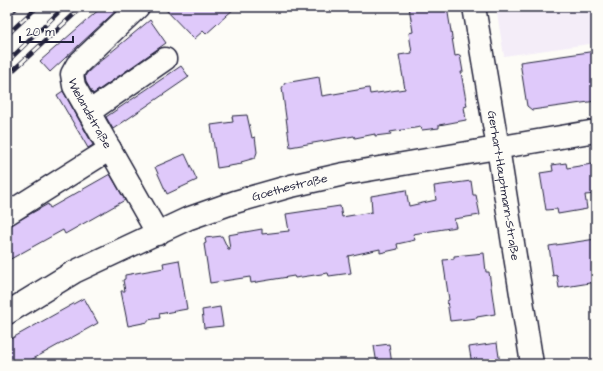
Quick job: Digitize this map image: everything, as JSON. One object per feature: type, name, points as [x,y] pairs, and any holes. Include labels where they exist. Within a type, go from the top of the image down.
[{"type":"street","name":"Wielandstraße","points":[[138,7],[77,65],[72,74],[74,86],[158,234]]},
{"type":"street","name":"Gerhart-Hauptmann-Straße","points":[[474,7],[532,364]]},
{"type":"street","points":[[89,112],[165,59]]},
{"type":"street","name":"Goethestraße","points":[[7,313],[74,272],[187,220],[234,202],[291,186],[344,174],[596,131]]},
{"type":"street","points":[[7,214],[110,149]]},
{"type":"shaded area","points":[[496,7],[596,7],[596,43],[504,56]]},
{"type":"building","points":[[102,7],[120,7],[50,72],[40,61]]},
{"type":"building","points":[[163,7],[236,7],[206,34],[203,31],[194,39]]},
{"type":"building","points":[[409,7],[447,7],[455,56],[460,55],[463,72],[461,72],[467,106],[464,107],[466,120],[439,125],[439,128],[422,130],[421,127],[390,132],[391,134],[375,136],[375,134],[355,138],[354,136],[290,147],[282,88],[285,83],[319,77],[322,96],[369,88],[370,94],[405,89],[399,55],[412,53],[409,33],[413,32]]},
{"type":"building","points":[[150,20],[166,43],[93,94],[86,82],[85,76],[87,73]]},
{"type":"building","points":[[596,51],[596,101],[532,110],[527,106],[520,62]]},
{"type":"building","points":[[181,66],[189,77],[113,129],[106,117]]},
{"type":"building","points":[[63,91],[93,145],[88,148],[57,95]]},
{"type":"building","points":[[247,115],[252,138],[255,137],[257,152],[255,158],[241,162],[242,164],[217,168],[211,125],[233,122],[232,116]]},
{"type":"building","points":[[185,154],[197,180],[167,194],[155,167]]},
{"type":"building","points":[[566,163],[567,168],[592,164],[594,177],[596,177],[596,194],[585,195],[587,209],[558,214],[557,209],[546,210],[540,173],[553,171],[552,165]]},
{"type":"building","points":[[110,174],[125,200],[65,234],[63,230],[7,261],[7,227],[48,204],[50,208]]},
{"type":"building","points":[[471,181],[473,195],[476,195],[480,215],[454,219],[456,227],[413,234],[415,240],[397,244],[398,249],[380,253],[380,249],[348,256],[351,273],[329,276],[328,273],[295,278],[294,276],[251,283],[250,277],[210,283],[204,244],[206,243],[205,238],[222,236],[228,249],[230,249],[228,235],[262,229],[262,234],[289,231],[286,214],[340,206],[342,217],[372,212],[371,196],[406,190],[409,206],[436,200],[434,186]]},
{"type":"building","points":[[596,239],[596,282],[559,288],[557,275],[553,276],[549,246]]},
{"type":"building","points":[[484,253],[486,272],[489,272],[495,314],[450,321],[447,301],[449,300],[443,260],[454,259],[454,256]]},
{"type":"building","points":[[179,260],[187,309],[159,314],[160,318],[128,326],[121,291],[125,291],[123,280],[125,279],[125,275],[164,268],[163,263]]},
{"type":"building","points":[[84,298],[98,323],[24,364],[7,364],[7,341]]},
{"type":"building","points":[[220,307],[223,326],[204,328],[202,310]]},
{"type":"building","points":[[497,343],[500,364],[472,364],[469,347]]},
{"type":"building","points":[[389,344],[392,364],[377,364],[374,346]]},
{"type":"railway","points":[[7,16],[17,7]]},
{"type":"railway","points":[[7,35],[37,7]]},
{"type":"railway","points":[[7,62],[64,7]]},
{"type":"railway","points":[[7,76],[82,7]]}]
